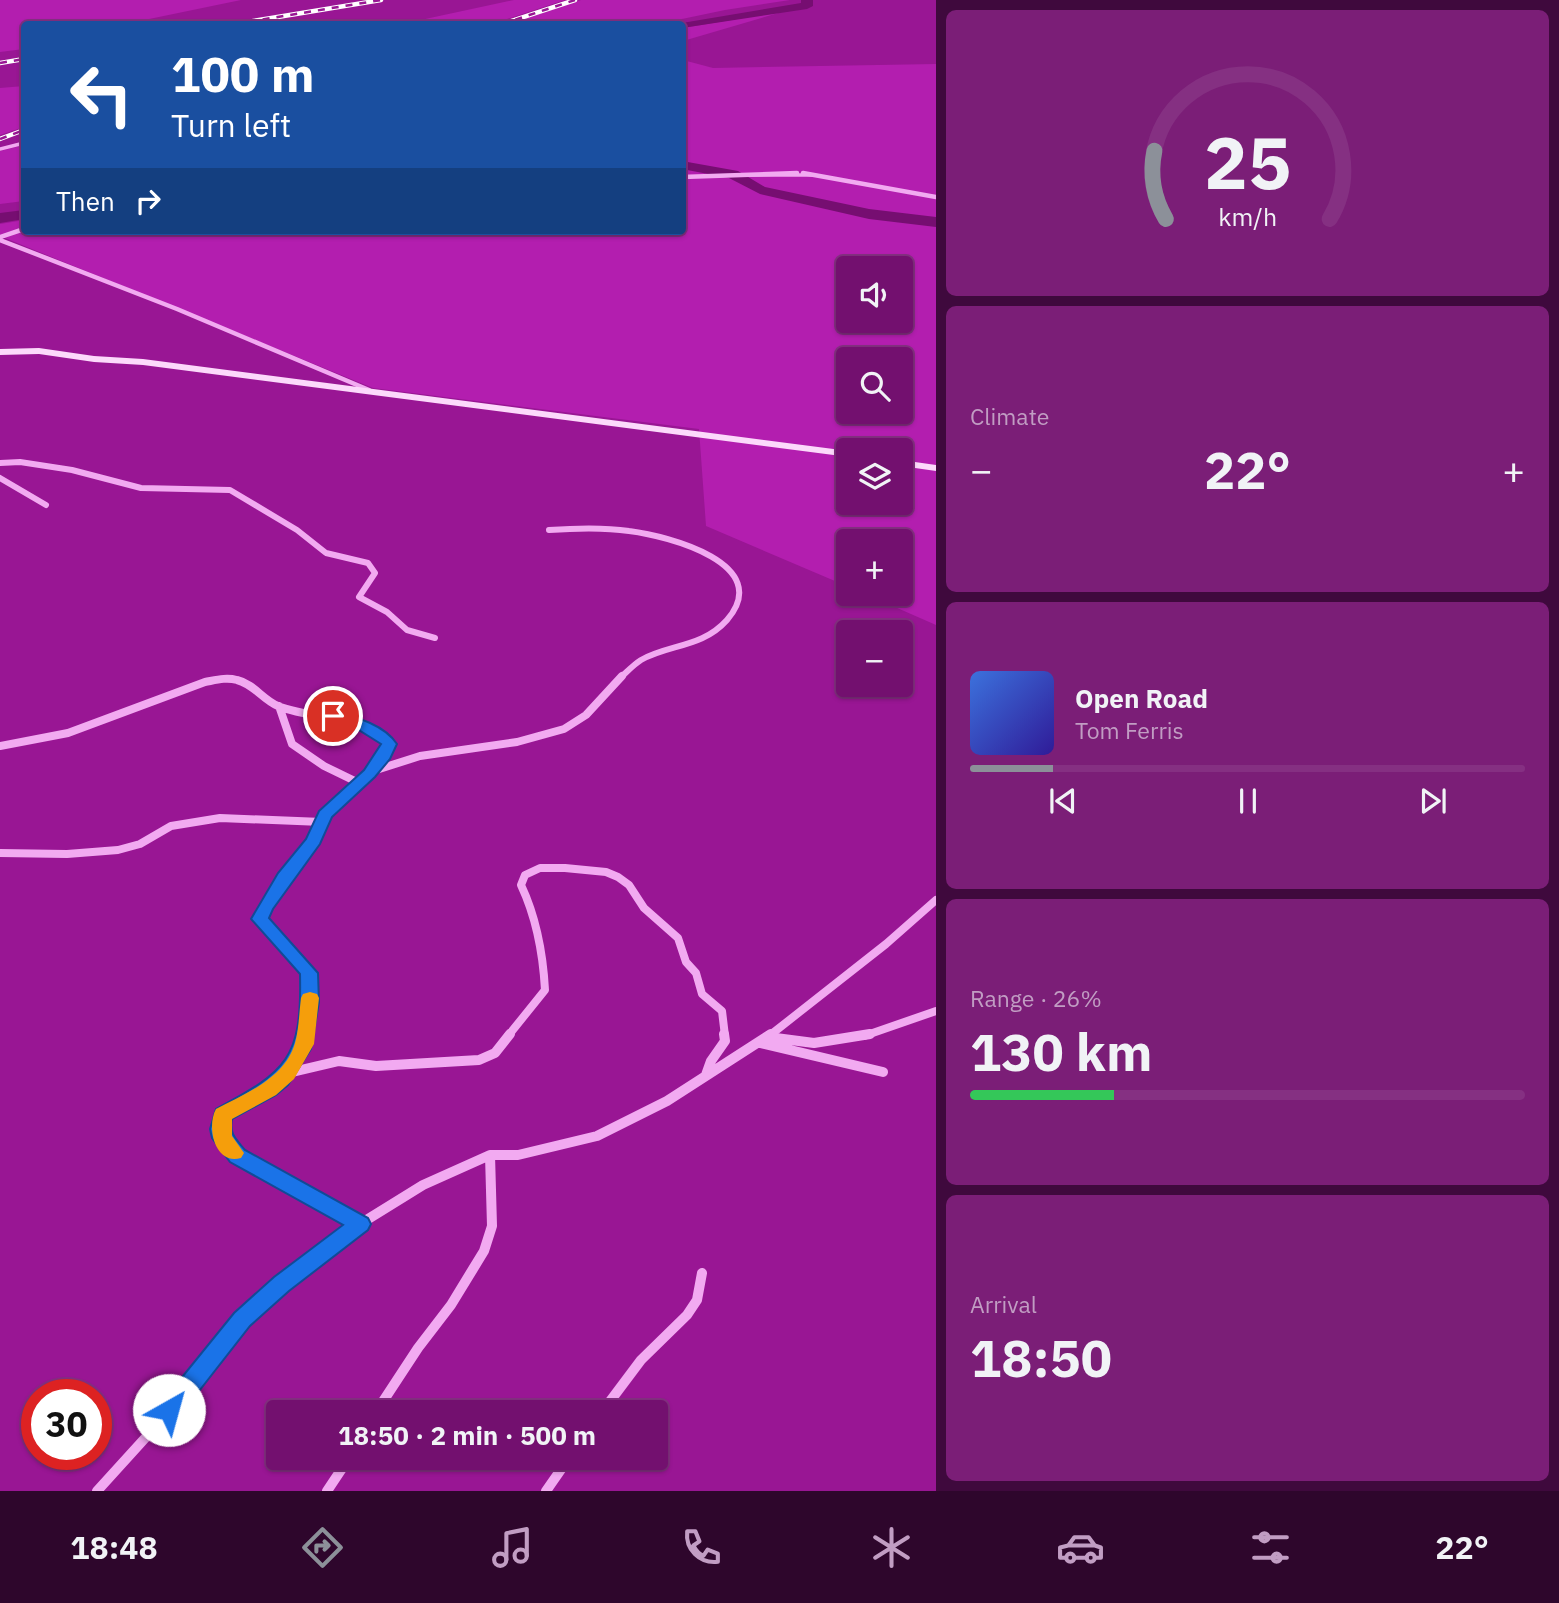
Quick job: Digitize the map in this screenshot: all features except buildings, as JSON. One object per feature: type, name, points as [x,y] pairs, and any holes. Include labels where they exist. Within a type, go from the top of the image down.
[{"type":"street","points":[[0,149],[21,144]]},
{"type":"street","points":[[686,177],[809,174],[936,197]]},
{"type":"street","points":[[0,239],[21,230]]},
{"type":"street","points":[[0,239],[377,393]]},
{"type":"street","points":[[0,352],[39,351],[94,359],[143,362],[836,452]]},
{"type":"street","points":[[0,463],[20,462],[72,470],[141,488],[235,491],[297,530],[326,553],[368,563],[375,573],[359,597],[387,612],[407,629],[435,638]]},
{"type":"street","points":[[913,465],[936,468]]},
{"type":"street","points":[[0,478],[46,505]]},
{"type":"street","points":[[369,773],[408,759],[521,741],[564,729],[585,718],[639,661],[685,646],[715,632],[732,615],[738,604],[741,592],[738,576],[720,563],[678,542],[622,528],[549,530]]},
{"type":"street","points":[[0,746],[68,733],[221,678],[244,682],[279,706],[352,721],[385,738],[389,744],[387,751],[369,773],[333,805],[321,822],[314,840],[271,896],[260,919],[279,943],[304,966],[311,983],[304,1044],[287,1073],[269,1090],[223,1115],[220,1129],[230,1150],[244,1160],[360,1224]]},
{"type":"street","points":[[279,706],[292,744],[324,766],[359,783]]},
{"type":"street","points":[[0,853],[59,854],[118,849],[150,840],[168,826],[234,817],[321,822]]},
{"type":"street","points":[[287,1073],[339,1060],[376,1066],[479,1060],[495,1053],[544,993],[543,954],[533,911],[521,885],[525,875],[549,867],[612,874],[629,885],[644,908],[678,939],[686,962],[696,973],[702,994],[722,1011],[725,1041],[711,1061],[706,1076]]},
{"type":"street","points":[[97,1491],[157,1425],[242,1319],[282,1284],[360,1224],[444,1174],[490,1156],[518,1155],[597,1136],[667,1101],[764,1040],[886,944],[936,900]]},
{"type":"street","points":[[764,1040],[845,1042],[936,1012]]},
{"type":"street","points":[[764,1040],[883,1072]]},
{"type":"street","points":[[384,1400],[418,1348],[451,1305],[484,1251],[492,1227],[490,1156]]},
{"type":"street","points":[[611,1400],[641,1360],[687,1315],[697,1300],[702,1273]]},
{"type":"street","points":[[327,1491],[341,1470]]},
{"type":"street","points":[[546,1491],[561,1470]]},
{"type":"shaded area","points":[[0,0],[241,0],[140,21],[21,21],[21,49],[0,52]]},
{"type":"shaded area","points":[[514,0],[565,0],[501,21],[416,21]]},
{"type":"shaded area","points":[[581,0],[790,0],[672,21],[517,21]]},
{"type":"shaded area","points":[[785,11],[686,40],[686,28]]},
{"type":"shaded area","points":[[686,61],[713,68],[936,64],[936,625],[893,606],[913,606],[913,529],[836,529],[836,581],[706,526],[699,429],[373,388],[0,236],[0,224],[21,220],[21,235],[686,235]]},
{"type":"shaded area","points":[[21,86],[21,128],[0,135],[0,88]]},
{"type":"shaded area","points":[[21,146],[21,201],[0,204],[0,151]]},
{"type":"waterway","points":[[686,24],[807,6],[807,0]]},
{"type":"waterway","points":[[686,166],[733,174],[760,190],[869,214],[936,222]]},
{"type":"waterway","points":[[0,218],[21,215]]},
{"type":"railway","points":[[253,21],[381,0]]},
{"type":"railway","points":[[511,21],[575,0]]},
{"type":"railway","points":[[0,63],[21,60]]},
{"type":"railway","points":[[0,139],[21,131]]},
{"type":"slow traffic","points":[[233,1153],[220,1129],[223,1115],[269,1090],[287,1073],[304,1044],[310,998]]},
{"type":"route","points":[[169,1410],[242,1319],[282,1284],[360,1224],[237,1156],[230,1150],[220,1129],[223,1115],[230,1109],[269,1090],[281,1080],[304,1044],[310,1002],[309,973],[269,932],[260,919],[264,908],[284,877],[303,857],[325,815],[382,759],[389,744],[385,738],[363,725],[333,716]]}]
